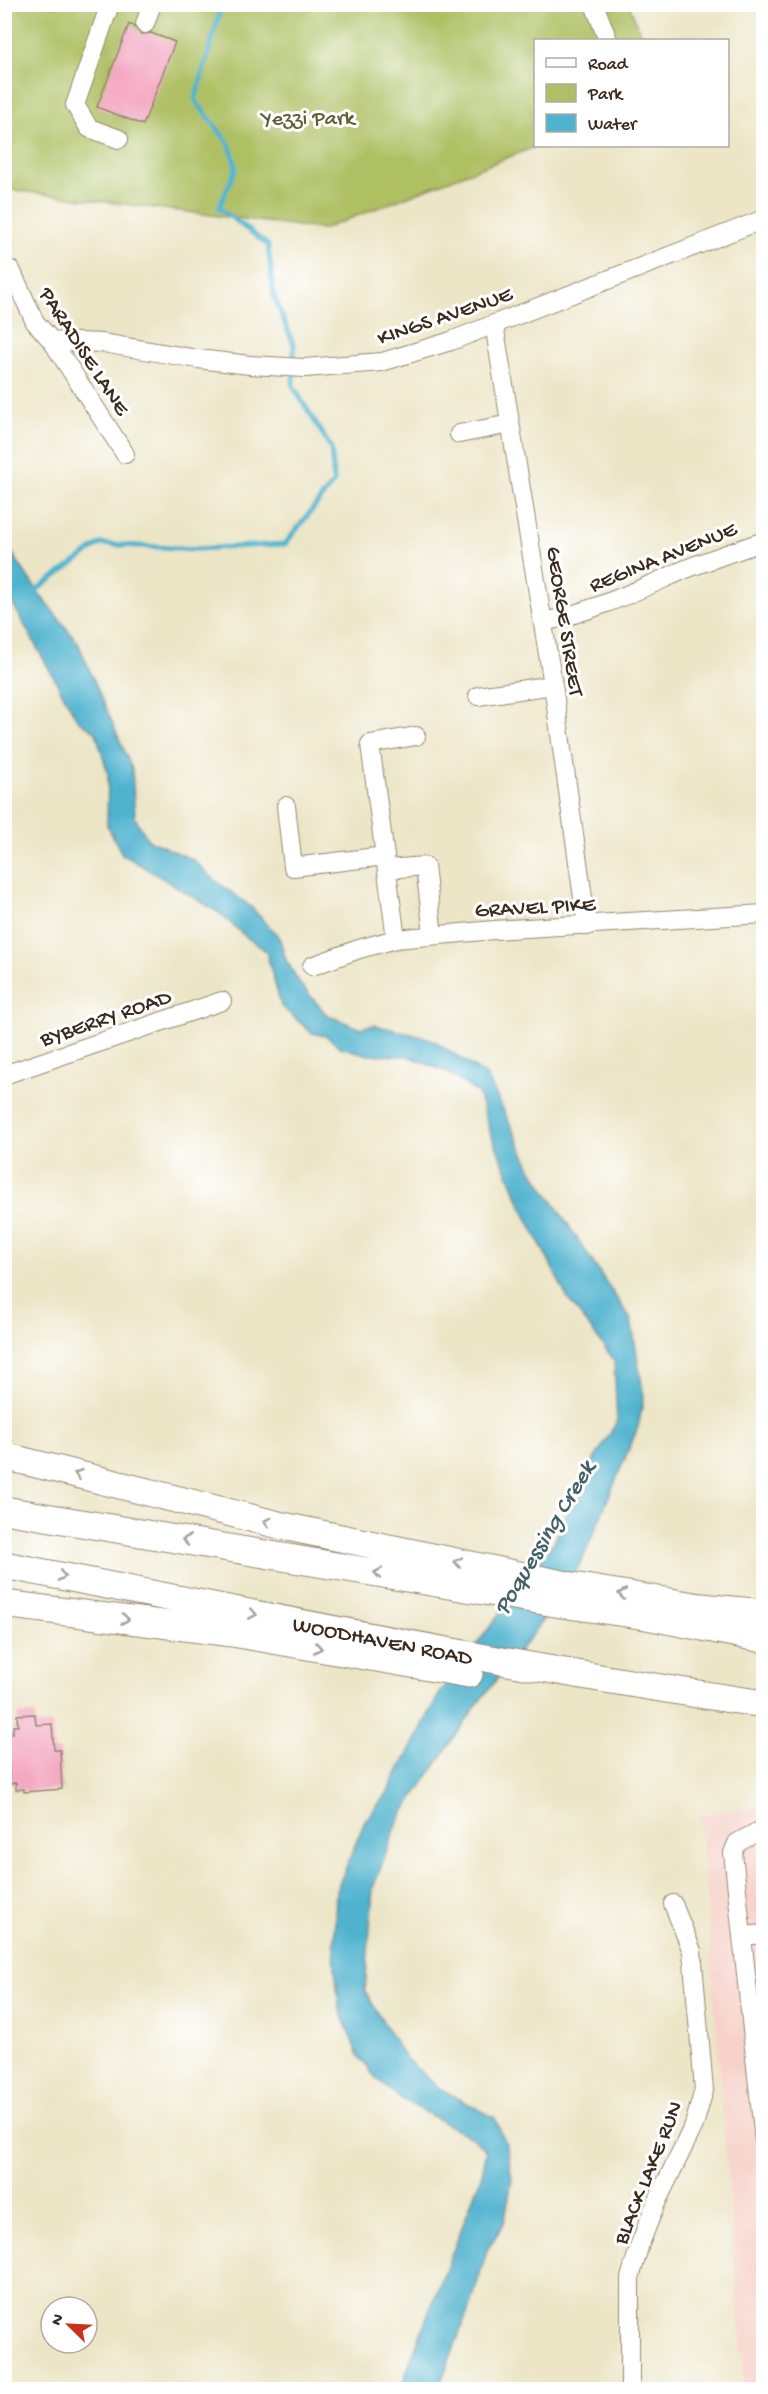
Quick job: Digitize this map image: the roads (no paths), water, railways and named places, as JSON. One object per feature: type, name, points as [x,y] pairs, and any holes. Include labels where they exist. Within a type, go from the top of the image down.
[{"type":"highway","points":[[4,1456],[507,1584]]},
{"type":"highway","points":[[4,1500],[126,1530]]},
{"type":"highway","points":[[4,1510],[564,1594],[764,1613]]},
{"type":"highway","name":"WOODHAVEN ROAD","points":[[4,1565],[454,1662],[514,1672],[635,1685],[764,1704]]},
{"type":"highway","points":[[564,1594],[646,1616],[764,1639]]},
{"type":"highway","points":[[4,1604],[454,1662]]},
{"type":"highway","points":[[646,1616],[690,1617],[764,1625]]},
{"type":"highway","points":[[514,1672],[764,1718]]},
{"type":"highway","points":[[635,1685],[764,1709]]},
{"type":"street","points":[[110,4],[75,105],[89,128],[119,139]]},
{"type":"street","points":[[146,24],[152,4]]},
{"type":"street","points":[[594,4],[608,39]]},
{"type":"street","name":"KINGS AVENUE","points":[[52,341],[103,343],[198,359],[305,368],[396,359],[451,341],[764,219]]},
{"type":"street","name":"PARADISE LANE","points":[[11,270],[35,322],[52,341],[125,454]]},
{"type":"street","name":"GEORGE STREET","points":[[494,324],[553,685],[587,926]]},
{"type":"street","points":[[459,434],[510,424]]},
{"type":"street","name":"REGINA AVENUE","points":[[543,622],[591,610],[633,594],[682,571],[764,541]]},
{"type":"street","points":[[478,696],[553,685]]},
{"type":"street","points":[[396,939],[370,744],[416,736]]},
{"type":"street","points":[[286,806],[293,867],[386,862],[425,866],[433,935]]},
{"type":"street","name":"GRAVEL PIKE","points":[[312,966],[359,949],[396,939],[494,930],[764,914]]},
{"type":"street","name":"BYBERRY ROAD","points":[[4,1075],[222,1001]]},
{"type":"street","points":[[764,1831],[757,1832],[737,1843],[734,1853],[764,2141]]},
{"type":"street","name":"BLACK LAKE RUN","points":[[630,2390],[630,2278],[656,2203],[694,2125],[704,2090],[692,1951],[673,1904]]},
{"type":"street","points":[[744,1936],[764,1934]]},
{"type":"water","points":[[4,541],[40,595],[78,643],[132,769],[135,818],[148,840],[192,859],[216,881],[250,906],[279,937],[286,960],[300,984],[327,1015],[359,1028],[374,1025],[431,1039],[487,1076],[532,1170],[631,1320],[644,1397],[638,1427],[582,1561],[536,1630],[478,1703],[399,1819],[373,1888],[365,1991],[404,2057],[439,2088],[495,2118],[507,2147],[512,2180],[504,2223],[487,2250],[472,2301],[438,2389],[401,2389],[480,2180],[486,2151],[472,2138],[398,2097],[375,2077],[358,2055],[339,2008],[334,1955],[336,1892],[365,1821],[386,1795],[440,1693],[554,1542],[583,1478],[617,1422],[614,1360],[567,1297],[525,1214],[491,1134],[478,1093],[445,1071],[408,1056],[369,1055],[340,1047],[326,1036],[312,1033],[281,1006],[266,951],[218,912],[122,854],[107,825],[108,773],[96,733],[77,719],[5,590]]},
{"type":"waterway","points":[[31,594],[100,544],[196,549],[285,544],[334,482],[331,448],[293,386],[294,345],[274,297],[268,245],[219,208],[236,168],[230,145],[195,100],[222,4]]},
{"type":"park label","name":"Yezzi Park","points":[[308,116]]},
{"type":"water label","name":"Poquessing Creek","points":[[543,1537]]}]
